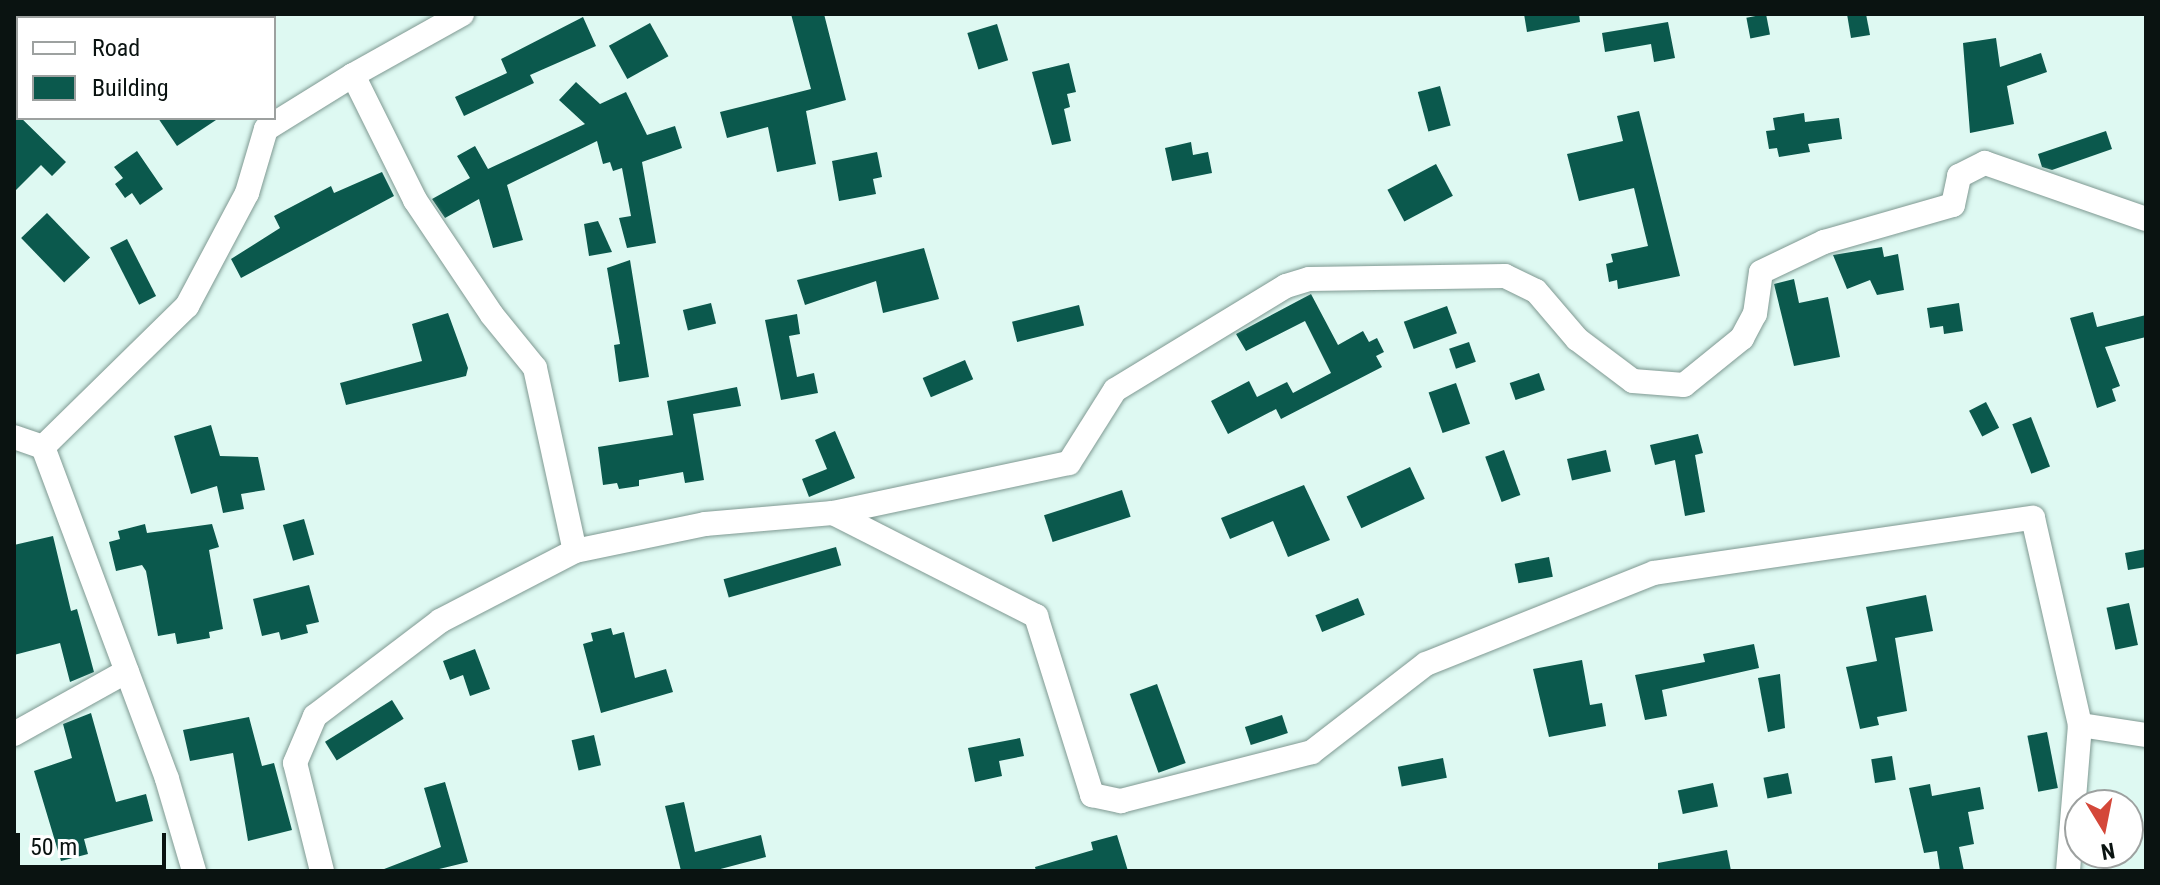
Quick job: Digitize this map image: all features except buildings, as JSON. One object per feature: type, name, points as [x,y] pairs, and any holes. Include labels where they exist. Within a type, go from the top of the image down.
[{"type":"street","points":[[276,116],[462,14]]},
{"type":"street","points":[[353,75],[415,200],[492,315],[535,368],[575,551]]},
{"type":"street","points":[[43,447],[187,306],[247,193],[262,124]]},
{"type":"street","points":[[322,871],[295,763],[315,716],[440,621],[575,551],[705,524],[833,513],[1069,463],[1115,390],[1286,286],[1309,279],[1505,276],[1536,291],[1577,339],[1633,381],[1684,385],[1742,338],[1755,314],[1761,272],[1792,261],[1824,242],[1953,205],[1959,176],[1985,163],[2146,219]]},
{"type":"street","points":[[14,437],[43,447]]},
{"type":"street","points":[[43,447],[127,671],[194,871]]},
{"type":"street","points":[[833,513],[1036,616],[1092,795],[1121,801],[1312,752],[1426,664],[1654,573],[2033,518],[2080,725],[2068,871]]},
{"type":"street","points":[[14,734],[127,671]]},
{"type":"street","points":[[2080,725],[2146,735]]}]
